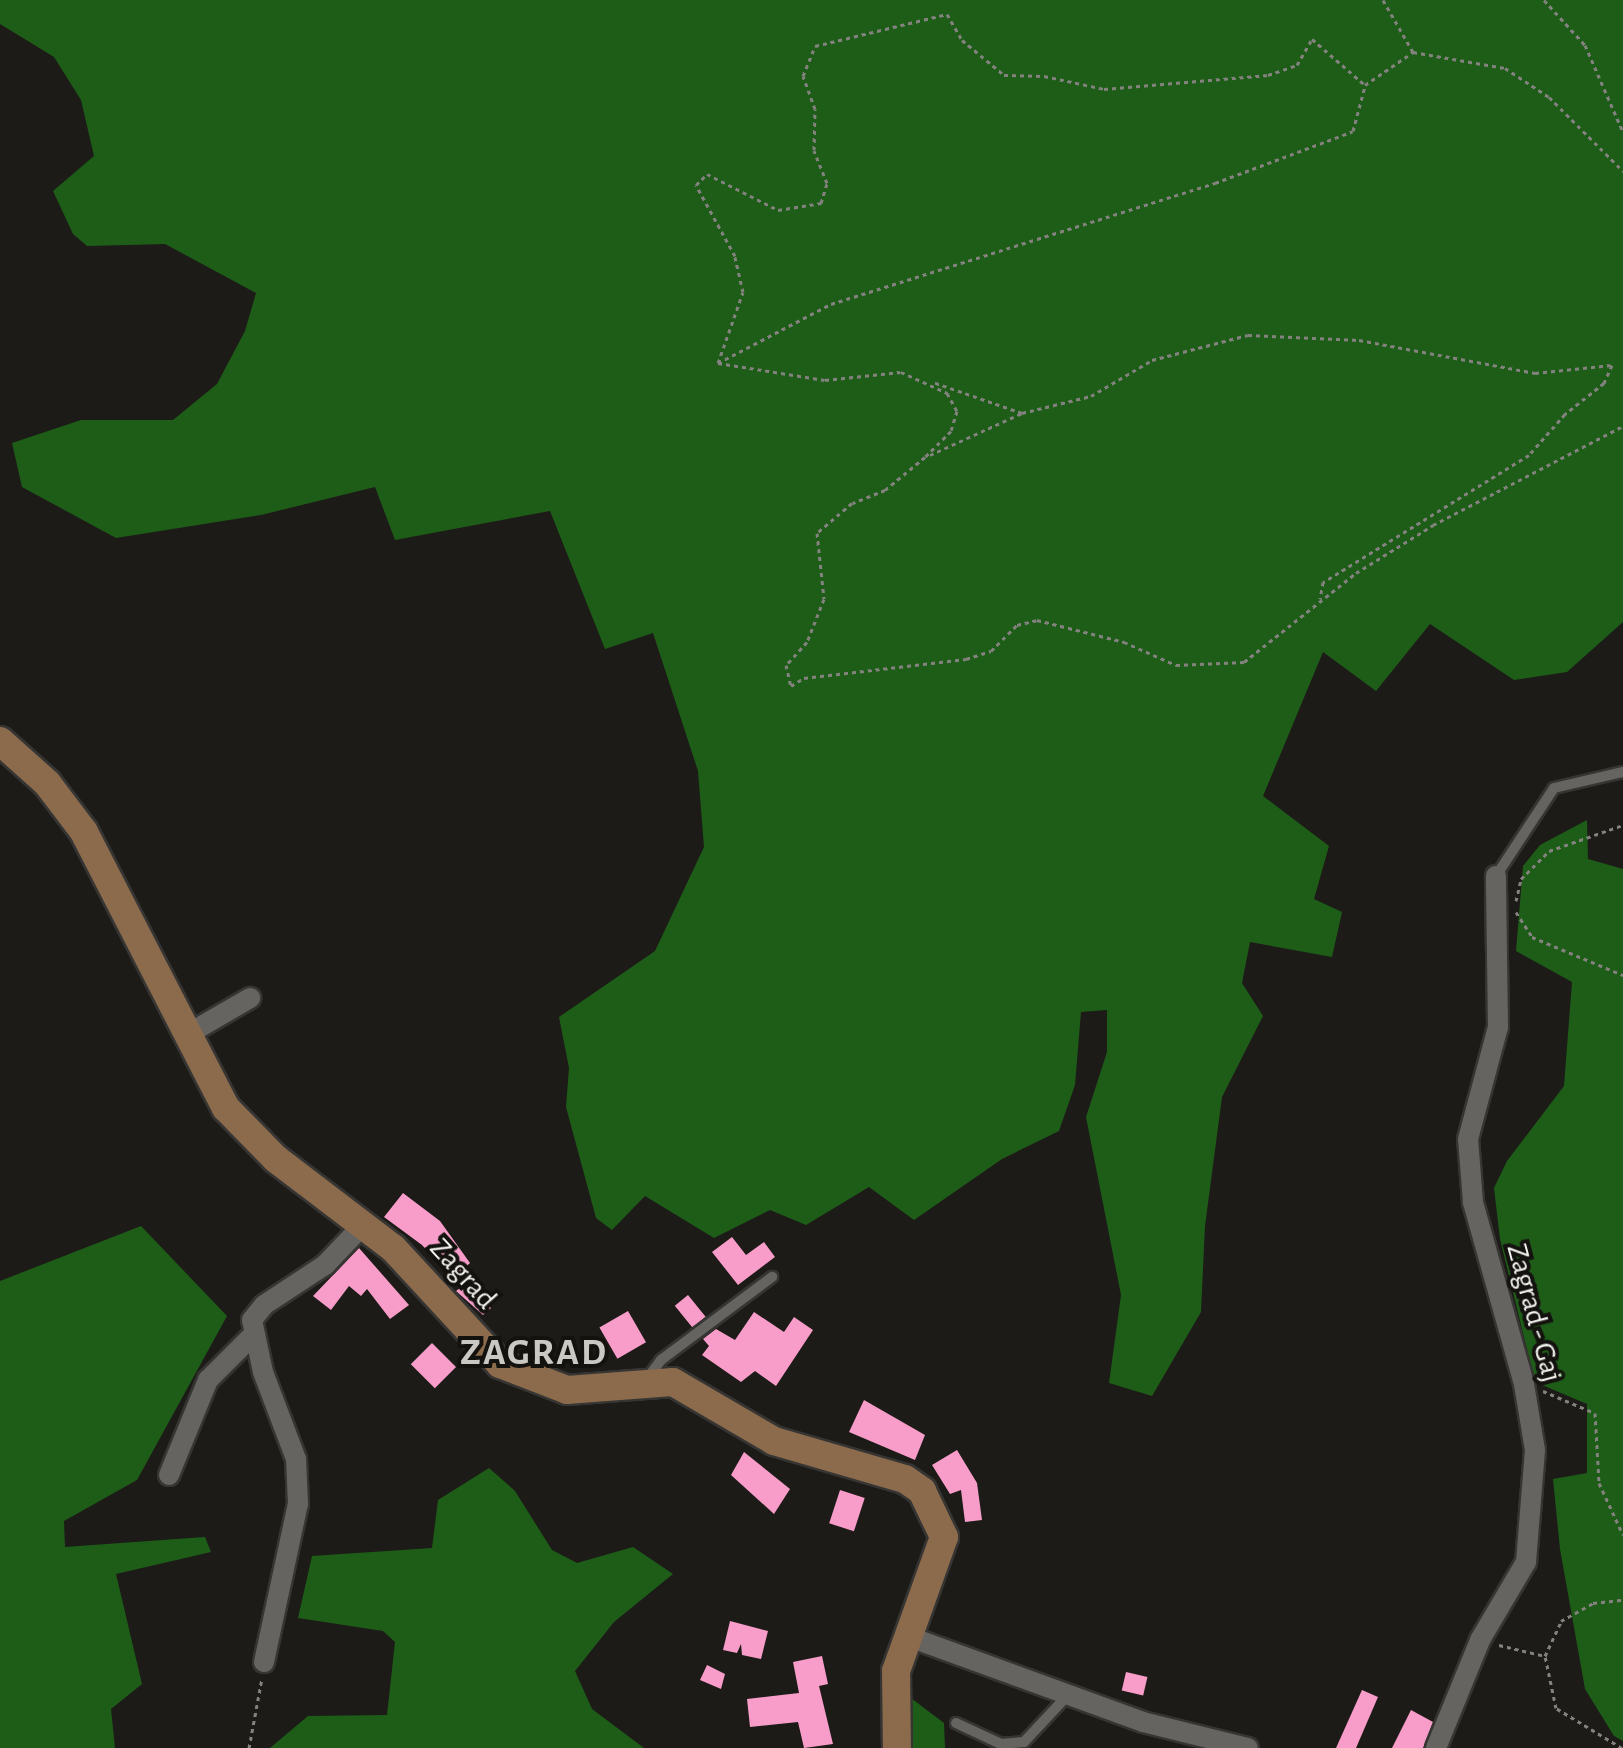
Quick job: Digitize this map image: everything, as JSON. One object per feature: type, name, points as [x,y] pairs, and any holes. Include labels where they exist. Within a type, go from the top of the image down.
[{"type":"main road","name":"Zagrad","points":[[0,741],[47,783],[84,832],[220,1099],[246,1132],[363,1225],[516,1375],[567,1390],[646,1380],[693,1389],[774,1441],[905,1479],[922,1491],[944,1537],[896,1671],[897,1748]]},
{"type":"street","name":"Zagrad - Gaj","points":[[1436,1748],[1480,1640],[1526,1562],[1535,1450],[1524,1384],[1473,1202],[1468,1139],[1498,1027],[1496,876]]},
{"type":"street","points":[[188,1034],[250,998]]},
{"type":"street","points":[[264,1662],[298,1504],[286,1418],[253,1335],[252,1320],[264,1305],[325,1265],[363,1225]]},
{"type":"street","points":[[169,1475],[208,1380],[253,1335]]},
{"type":"street","points":[[907,1636],[1143,1722],[1248,1748]]},
{"type":"street","points":[[1143,1722],[1181,1748]]},
{"type":"lane","points":[[1496,876],[1554,788],[1623,772]]},
{"type":"lane","points":[[646,1380],[654,1366],[772,1277]]},
{"type":"lane","points":[[956,1723],[1001,1744],[1024,1742],[1068,1695]]},
{"type":"path","points":[[1383,0],[1413,52]]},
{"type":"path","points":[[1544,0],[1585,45],[1623,132]]},
{"type":"path","points":[[718,363],[743,292],[735,256],[696,185],[707,174],[778,210],[821,203],[827,183],[814,150],[815,109],[803,76],[815,46],[947,14],[962,40],[1004,75],[1044,76],[1104,89],[1268,75],[1297,65],[1312,39],[1365,85]]},
{"type":"path","points":[[718,363],[831,304],[1215,183],[1353,131],[1365,85],[1408,60],[1413,52]]},
{"type":"path","points":[[1413,52],[1505,68],[1549,97],[1623,171]]},
{"type":"path","points":[[925,457],[1022,413],[1091,396],[1152,360],[1248,335],[1359,340],[1535,373],[1612,365],[1604,383],[1565,414],[1529,455],[1323,582],[1319,601]]},
{"type":"path","points":[[718,363],[825,380],[901,372],[1022,413]]},
{"type":"path","points":[[929,380],[947,393],[957,411],[951,431],[885,490],[852,503],[817,533],[824,599],[807,642],[786,665],[791,686],[804,678],[966,659],[991,651],[1017,625],[1037,620],[1124,642],[1176,665],[1244,662],[1319,601],[1433,525],[1515,486],[1597,435],[1623,426]]},
{"type":"path","points":[[1623,825],[1549,851],[1521,879],[1514,909],[1532,937],[1623,975]]},
{"type":"path","points":[[1524,1384],[1595,1413],[1599,1483],[1623,1535]]},
{"type":"path","points":[[1622,1748],[1556,1708],[1545,1656],[1561,1621],[1593,1603],[1623,1600]]},
{"type":"path","points":[[1480,1640],[1545,1656]]},
{"type":"path","points":[[249,1748],[264,1662]]},
{"type":"green space","points":[[0,0],[1623,0],[1623,622],[1567,672],[1514,680],[1430,624],[1376,691],[1323,652],[1263,796],[1329,846],[1314,899],[1342,912],[1332,957],[1250,942],[1242,983],[1263,1016],[1222,1097],[1205,1226],[1201,1312],[1152,1396],[1109,1383],[1121,1295],[1086,1117],[1107,1052],[1107,1010],[1081,1012],[1075,1085],[1059,1131],[1002,1159],[914,1220],[869,1187],[806,1225],[770,1210],[714,1238],[645,1196],[612,1230],[596,1218],[566,1107],[569,1068],[559,1017],[655,951],[704,847],[698,771],[653,633],[605,649],[550,511],[395,540],[375,487],[261,515],[116,538],[22,487],[12,443],[81,420],[173,420],[217,384],[245,331],[256,293],[165,244],[87,246],[73,234],[53,191],[94,156],[81,100],[54,57],[0,24]]},
{"type":"green space","points":[[1587,820],[1588,859],[1623,869],[1623,1741],[1614,1736],[1585,1689],[1560,1549],[1553,1479],[1587,1473],[1587,1404],[1535,1382],[1500,1239],[1494,1188],[1507,1161],[1564,1086],[1572,982],[1516,951],[1523,866],[1540,845]]},
{"type":"green space","points":[[141,1226],[227,1316],[137,1480],[64,1521],[65,1547],[205,1537],[211,1552],[116,1574],[142,1684],[111,1709],[115,1748],[0,1748],[0,1281]]},
{"type":"green space","points":[[489,1468],[515,1491],[552,1550],[577,1563],[633,1547],[673,1574],[614,1622],[575,1671],[592,1709],[644,1748],[270,1748],[308,1716],[387,1715],[395,1642],[383,1631],[298,1618],[312,1556],[432,1548],[438,1500]]},
{"type":"green space","points":[[903,1692],[944,1723],[945,1748],[909,1748]]},
{"type":"building","points":[[403,1193],[440,1221],[470,1263],[462,1270],[491,1308],[483,1315],[456,1291],[460,1288],[422,1245],[384,1217]]},
{"type":"building","points":[[732,1237],[746,1255],[764,1242],[775,1257],[738,1285],[712,1252]]},
{"type":"building","points":[[359,1248],[409,1305],[390,1319],[367,1289],[361,1296],[349,1286],[331,1310],[313,1296]]},
{"type":"building","points":[[688,1295],[706,1317],[692,1327],[675,1306]]},
{"type":"building","points":[[628,1311],[646,1342],[617,1359],[599,1328]]},
{"type":"building","points":[[754,1312],[784,1332],[794,1317],[813,1330],[776,1386],[755,1371],[741,1382],[702,1355],[709,1346],[703,1339],[716,1329],[735,1340]]},
{"type":"building","points":[[432,1343],[456,1367],[435,1388],[411,1364]]},
{"type":"building","points":[[864,1400],[925,1435],[915,1460],[849,1432]]},
{"type":"building","points":[[957,1450],[977,1483],[982,1520],[965,1522],[961,1490],[950,1494],[932,1465]]},
{"type":"building","points":[[744,1452],[790,1489],[774,1514],[731,1475]]},
{"type":"building","points":[[840,1490],[865,1498],[854,1531],[829,1523]]},
{"type":"building","points":[[730,1621],[768,1631],[761,1659],[742,1655],[741,1644],[737,1653],[723,1650]]},
{"type":"building","points":[[822,1656],[828,1684],[819,1686],[833,1744],[804,1748],[798,1722],[750,1727],[747,1699],[799,1693],[793,1662]]},
{"type":"building","points":[[707,1665],[725,1674],[721,1689],[700,1680]]},
{"type":"building","points":[[1126,1672],[1147,1677],[1143,1695],[1122,1691]]},
{"type":"building","points":[[1362,1690],[1378,1697],[1356,1748],[1336,1748]]},
{"type":"building","points":[[1411,1710],[1433,1722],[1423,1748],[1392,1748]]},
{"type":"district","name":"ZAGRAD","points":[[534,1354]]}]
